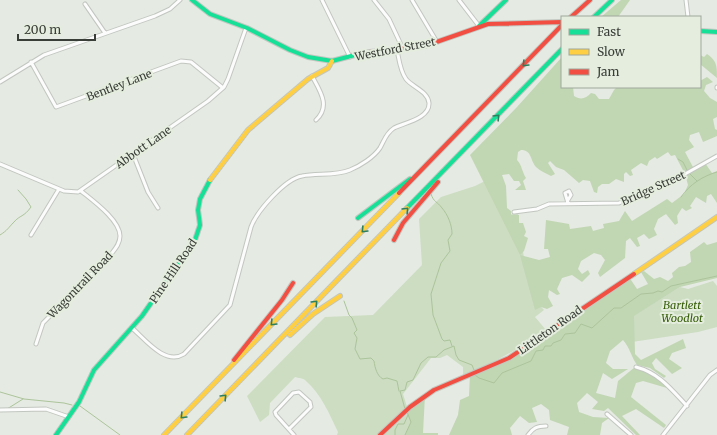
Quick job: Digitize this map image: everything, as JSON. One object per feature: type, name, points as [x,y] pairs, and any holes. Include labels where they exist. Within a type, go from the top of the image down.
[{"type":"main road","name":"Westford Street","points":[[192,0],[210,14],[246,28],[290,50],[308,57],[332,61],[370,52],[397,50],[437,42],[478,26],[492,24],[561,22]]},
{"type":"main road","points":[[478,26],[506,0]]},
{"type":"main road","points":[[572,16],[590,0]]},
{"type":"main road","points":[[595,16],[612,0]]},
{"type":"main road","points":[[489,16],[492,24]]},
{"type":"main road","points":[[164,435],[561,26]]},
{"type":"main road","points":[[701,31],[717,32]]},
{"type":"main road","points":[[187,435],[462,154],[561,50]]},
{"type":"main road","name":"Pine Hill Road","points":[[56,435],[81,399],[94,370],[132,328],[161,290],[195,240],[200,225],[198,210],[200,199],[205,186],[212,175],[248,130],[312,76],[328,68],[332,61]]},
{"type":"main road","points":[[394,240],[403,223],[462,154]]},
{"type":"main road","points":[[358,218],[388,197],[430,162]]},
{"type":"main road","name":"Littleton Road","points":[[380,435],[414,403],[434,390],[470,374],[483,370],[516,353],[717,217]]},
{"type":"main road","points":[[227,371],[238,354],[282,300],[293,283]]},
{"type":"main road","points":[[249,372],[313,314],[340,296]]},
{"type":"street","points":[[0,82],[30,62],[53,51],[164,12],[180,0]]},
{"type":"street","points":[[322,0],[350,57]]},
{"type":"street","points":[[374,0],[389,19],[403,49]]},
{"type":"street","points":[[412,0],[437,42]]},
{"type":"street","points":[[459,0],[478,26]]},
{"type":"street","points":[[686,0],[688,16]]},
{"type":"street","points":[[85,4],[105,33]]},
{"type":"street","name":"Abbott Lane","points":[[81,191],[208,101],[223,88],[246,28]]},
{"type":"street","points":[[132,328],[164,356],[173,358],[183,355],[230,305],[252,224],[263,207],[288,183],[297,178],[344,172],[356,167],[378,150],[387,134],[392,130],[414,120],[424,112],[428,106],[428,99],[405,76],[397,50]]},
{"type":"street","name":"Bentley Lane","points":[[30,62],[56,108],[182,61],[191,62],[223,88]]},
{"type":"street","points":[[312,76],[325,105],[323,112],[316,120]]},
{"type":"street","points":[[133,154],[148,192],[158,208]]},
{"type":"street","name":"Bridge Street","points":[[514,212],[537,209],[549,204],[568,202],[619,203],[685,174],[717,156]]},
{"type":"street","points":[[0,164],[59,189],[72,193],[81,191]]},
{"type":"street","points":[[31,234],[59,189]]},
{"type":"street","name":"Wagontrail Road","points":[[36,344],[43,323],[112,253],[119,241],[119,231],[110,218],[81,191]]},
{"type":"street","points":[[636,367],[654,373],[670,387],[687,406]]},
{"type":"street","points":[[663,435],[710,375],[717,370]]},
{"type":"street","points":[[289,429],[311,407],[310,402],[299,392],[294,392],[275,412],[276,416],[294,435]]},
{"type":"street","points":[[0,410],[46,408],[68,417]]},
{"type":"street","points":[[607,414],[631,435]]},
{"type":"street","points":[[528,435],[532,429],[537,426],[546,426]]},
{"type":"green space","points":[[621,0],[630,0],[619,16],[602,16]]},
{"type":"green space","points":[[707,54],[713,59],[716,64],[717,78],[701,65],[701,56],[704,57]]},
{"type":"green space","points":[[561,58],[561,88],[573,88],[574,96],[581,98],[587,97],[591,93],[595,94],[599,99],[609,99],[616,88],[701,88],[701,80],[707,77],[713,82],[706,85],[704,91],[710,98],[717,102],[717,117],[713,119],[715,129],[717,130],[717,136],[703,142],[699,132],[690,135],[689,140],[694,147],[685,152],[694,169],[705,163],[712,173],[717,171],[717,203],[711,194],[707,196],[706,203],[696,197],[690,206],[692,208],[686,211],[682,208],[677,216],[678,223],[675,225],[666,214],[658,219],[654,229],[657,235],[649,239],[644,234],[637,238],[640,246],[637,247],[630,238],[626,241],[625,258],[600,277],[598,273],[605,260],[601,255],[594,253],[581,261],[578,269],[582,274],[588,270],[590,274],[582,282],[572,275],[562,278],[557,289],[560,294],[557,295],[549,290],[548,297],[553,306],[547,309],[541,307],[535,310],[520,255],[470,155],[517,107]],"holes":[[[521,150],[525,150],[529,154],[536,167],[541,171],[551,176],[555,174],[548,163],[550,161],[556,167],[564,170],[579,183],[583,180],[590,181],[594,192],[597,193],[598,187],[602,184],[609,184],[616,179],[624,182],[624,174],[626,172],[630,176],[633,175],[631,170],[641,163],[647,166],[649,161],[655,157],[657,159],[668,152],[671,156],[675,155],[685,174],[688,185],[684,194],[672,203],[667,199],[632,221],[625,211],[619,221],[603,224],[604,228],[593,231],[591,226],[570,229],[569,224],[546,220],[544,249],[548,249],[550,257],[539,260],[520,255],[524,251],[528,238],[524,236],[526,232],[523,223],[519,223],[519,215],[511,215],[511,211],[507,208],[506,186],[502,175],[509,174],[514,181],[519,181],[521,185],[515,190],[526,190],[523,181],[526,178],[517,160],[518,152]]]},
{"type":"green space","points":[[489,179],[508,215],[518,213],[525,264],[533,291],[544,310],[535,317],[546,330],[486,366],[463,375],[463,367],[447,355],[440,358],[431,358],[403,394],[407,407],[377,435],[337,435],[338,432],[332,419],[316,392],[305,380],[295,377],[270,403],[269,415],[260,422],[247,396],[325,317],[373,315],[422,265],[419,219],[441,197],[475,186]]},
{"type":"green space","points":[[704,242],[707,245],[717,242],[717,278],[680,287],[634,316],[635,354],[641,360],[683,339],[686,348],[672,353],[669,359],[682,368],[672,374],[656,358],[652,363],[655,369],[666,376],[664,378],[650,368],[637,365],[623,340],[610,351],[606,363],[613,369],[628,369],[612,379],[603,373],[596,393],[615,398],[618,381],[635,367],[649,372],[661,380],[667,388],[643,381],[636,383],[631,397],[666,425],[664,428],[636,409],[622,416],[640,435],[636,435],[608,408],[604,411],[592,409],[598,402],[587,393],[577,403],[579,412],[593,417],[609,418],[602,423],[600,435],[567,435],[569,427],[550,420],[549,410],[541,404],[532,408],[537,422],[529,423],[520,416],[510,428],[512,435],[449,435],[458,415],[460,400],[469,396],[470,374],[496,364],[629,277],[637,289],[648,284],[641,272],[644,271],[654,279],[660,277],[668,281],[673,277],[672,273],[679,267],[685,266],[691,262],[690,252]]},
{"type":"green space","name":"Bartlett Woodlot","points":[[713,281],[717,286],[717,327],[698,332],[632,342],[625,321],[680,287],[688,289]]},
{"type":"green space","points":[[425,395],[423,433],[438,433],[438,435],[405,435],[411,422],[406,411]]},
{"type":"green space","points":[[425,398],[415,435],[384,435]]},
{"type":"waterway","points":[[678,159],[683,162],[687,170]]},
{"type":"waterway","points":[[681,197],[688,188],[697,181],[717,172]]},
{"type":"waterway","points":[[690,174],[697,181]]},
{"type":"waterway","points":[[0,235],[31,207],[18,190]]},
{"type":"waterway","points":[[431,194],[433,199],[446,214],[452,231],[452,234],[448,240],[450,251],[441,263],[431,294],[433,315],[442,339],[444,341],[450,340],[452,346]]},
{"type":"waterway","points":[[475,375],[479,378],[494,383],[502,373],[531,361],[536,351],[543,350],[545,346],[551,346],[553,343],[561,340],[565,334],[575,333],[581,324],[592,328],[614,308],[621,308],[641,294],[658,291],[662,292],[671,286],[717,276]]},
{"type":"waterway","points":[[344,301],[357,330],[354,333],[357,338],[355,349],[360,359],[371,358],[374,361],[379,376],[383,379],[387,378],[397,381],[399,391]]},
{"type":"waterway","points":[[405,409],[400,391],[405,390],[407,382],[413,380],[421,363],[428,357],[436,357],[444,350],[454,346],[459,360],[472,365],[474,370]]},
{"type":"waterway","points":[[0,392],[24,399],[72,405]]},
{"type":"waterway","points":[[7,409],[23,399]]},
{"type":"waterway","points":[[80,406],[120,435]]},
{"type":"waterway","points":[[405,435],[411,422],[407,412]]},
{"type":"waterway","points":[[395,435],[395,430],[398,424],[404,424],[408,415]]},
{"type":"traffic: fast","points":[[192,0],[210,14],[247,28],[290,50],[308,57],[332,61],[355,55]]},
{"type":"traffic: fast","points":[[479,26],[506,0]]},
{"type":"traffic: fast","points":[[595,16],[612,0]]},
{"type":"traffic: fast","points":[[701,31],[717,32]]},
{"type":"traffic: fast","points":[[407,208],[561,50]]},
{"type":"traffic: fast","points":[[358,218],[410,179]]},
{"type":"traffic: fast","points":[[56,435],[79,402],[94,370],[142,316],[195,240],[200,225],[198,210],[200,199],[210,180]]},
{"type":"traffic: slow","points":[[210,180],[248,130],[308,79],[328,68],[332,61]]},
{"type":"traffic: slow","points":[[164,435],[399,193]]},
{"type":"traffic: slow","points":[[187,435],[407,208]]},
{"type":"traffic: slow","points":[[634,274],[717,217]]},
{"type":"traffic: slow","points":[[290,335],[313,314],[340,296]]},
{"type":"traffic: jam","points":[[572,16],[590,0]]},
{"type":"traffic: jam","points":[[355,55],[425,46],[488,24],[561,22]]},
{"type":"traffic: jam","points":[[399,193],[561,26]]},
{"type":"traffic: jam","points":[[394,240],[403,223],[438,182]]},
{"type":"traffic: jam","points":[[380,435],[410,407],[434,390],[509,358],[634,274]]},
{"type":"traffic: jam","points":[[234,360],[282,300],[293,283]]}]
